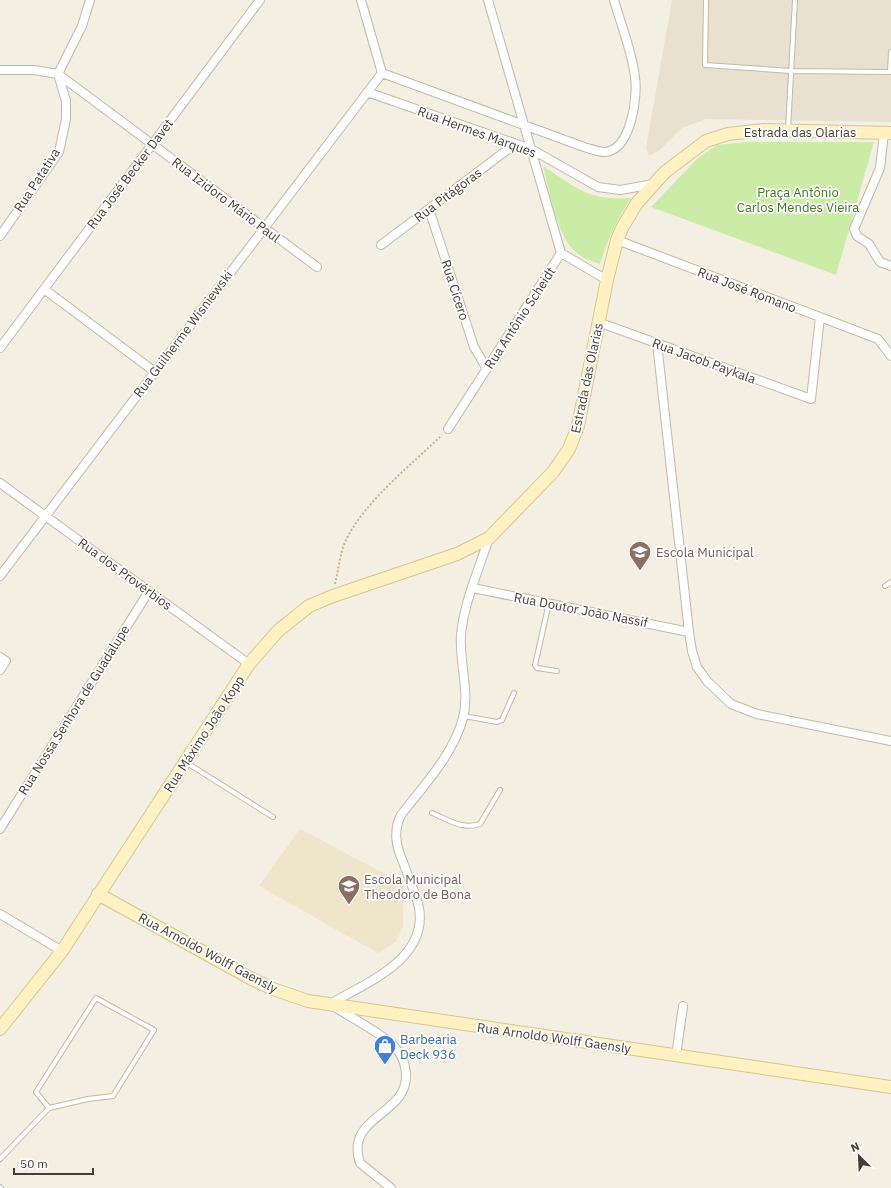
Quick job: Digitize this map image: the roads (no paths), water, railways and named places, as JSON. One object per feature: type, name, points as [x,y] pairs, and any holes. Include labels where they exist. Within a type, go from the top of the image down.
[{"type":"main road","name":"Estrada das Olarias","points":[[489,538],[553,472],[570,449],[578,426],[606,280],[617,240],[628,216],[654,184],[679,160],[706,141],[717,136],[740,132],[788,131],[888,133]]},
{"type":"main road","name":"Rua Máximo João Kopp","points":[[0,1029],[62,951],[249,664],[278,631],[294,616],[309,606],[333,596],[457,554],[489,538]]},
{"type":"main road","name":"Rua Arnoldo Wolff Gaensly","points":[[98,894],[273,989],[292,997],[676,1056],[891,1087]]},
{"type":"street","points":[[0,70],[34,70],[58,74],[82,26],[90,0]]},
{"type":"street","name":"Rua José Becker Davet","points":[[0,348],[260,0]]},
{"type":"street","points":[[361,0],[382,73],[367,92]]},
{"type":"street","name":"Rua Antônio Scheidt","points":[[448,429],[561,253],[488,0]]},
{"type":"street","name":"Rua Hermes Marques","points":[[382,73],[597,151],[606,152],[613,150],[619,145],[628,130],[636,91],[633,64],[614,0]]},
{"type":"street","name":"Rua Izidoro Mário Paul","points":[[58,74],[317,267]]},
{"type":"street","name":"Rua Patativa","points":[[0,236],[59,152],[66,119],[66,101],[58,74]]},
{"type":"street","name":"Rua Hermes Marques","points":[[367,92],[531,150],[598,187],[620,190],[654,184]]},
{"type":"street","name":"Rua Guilherme Wisniewski","points":[[0,576],[367,92]]},
{"type":"street","points":[[888,133],[880,168],[854,229],[857,236],[869,244],[880,262],[891,266]]},
{"type":"street","name":"Rua Pitágoras","points":[[381,245],[515,144]]},
{"type":"street","name":"Rua Cícero","points":[[429,209],[474,347],[487,369]]},
{"type":"street","name":"Rua José Romano","points":[[617,240],[878,339],[891,356]]},
{"type":"street","points":[[561,253],[606,280]]},
{"type":"street","points":[[44,289],[155,372]]},
{"type":"street","name":"Rua Jacob Paykala","points":[[598,322],[811,399],[820,317]]},
{"type":"street","points":[[657,344],[689,632],[692,651],[697,667],[707,681],[731,704],[757,714],[891,741]]},
{"type":"street","name":"Rua dos Provérbios","points":[[0,483],[249,664]]},
{"type":"street","name":"Estrada das Olarias","points":[[330,1004],[396,964],[407,954],[418,934],[420,921],[419,908],[397,843],[397,824],[401,815],[449,750],[463,716],[465,698],[461,635],[464,619],[489,538]]},
{"type":"street","name":"Rua Doutor João Nassif","points":[[473,588],[689,632]]},
{"type":"street","name":"Rua Nossa Senhora de Guadalupe","points":[[0,829],[149,591]]},
{"type":"street","points":[[0,657],[6,661],[0,670]]},
{"type":"street","points":[[0,914],[62,951]]},
{"type":"street","points":[[330,1004],[393,1045],[401,1054],[406,1068],[407,1081],[403,1093],[397,1101],[366,1126],[356,1146],[360,1163],[391,1188]]},
{"type":"street","points":[[676,1056],[683,1006]]},
{"type":"lane","points":[[706,0],[705,65],[791,71],[890,72],[891,52]]},
{"type":"lane","points":[[788,131],[795,0]]},
{"type":"lane","points":[[885,586],[891,582]]},
{"type":"lane","points":[[548,603],[534,664],[538,668],[557,671]]},
{"type":"lane","points":[[463,716],[497,722],[502,720],[514,693]]},
{"type":"lane","points":[[186,761],[273,817]]},
{"type":"lane","points":[[432,813],[462,827],[480,824],[500,790]]},
{"type":"lane","points":[[0,1159],[50,1108],[88,1099],[113,1096],[154,1030],[96,998],[36,1092],[50,1108]]},
{"type":"place","name":"Escola Municipal","points":[[640,572]]},
{"type":"place","name":"Escola Municipal Theodoro de Bona","points":[[349,906]]},
{"type":"place","name":"Barbearia Deck 936","points":[[385,1066]]},
{"type":"park label","name":"Praça Antônio Carlos Mendes Vieira","points":[[798,200]]}]
